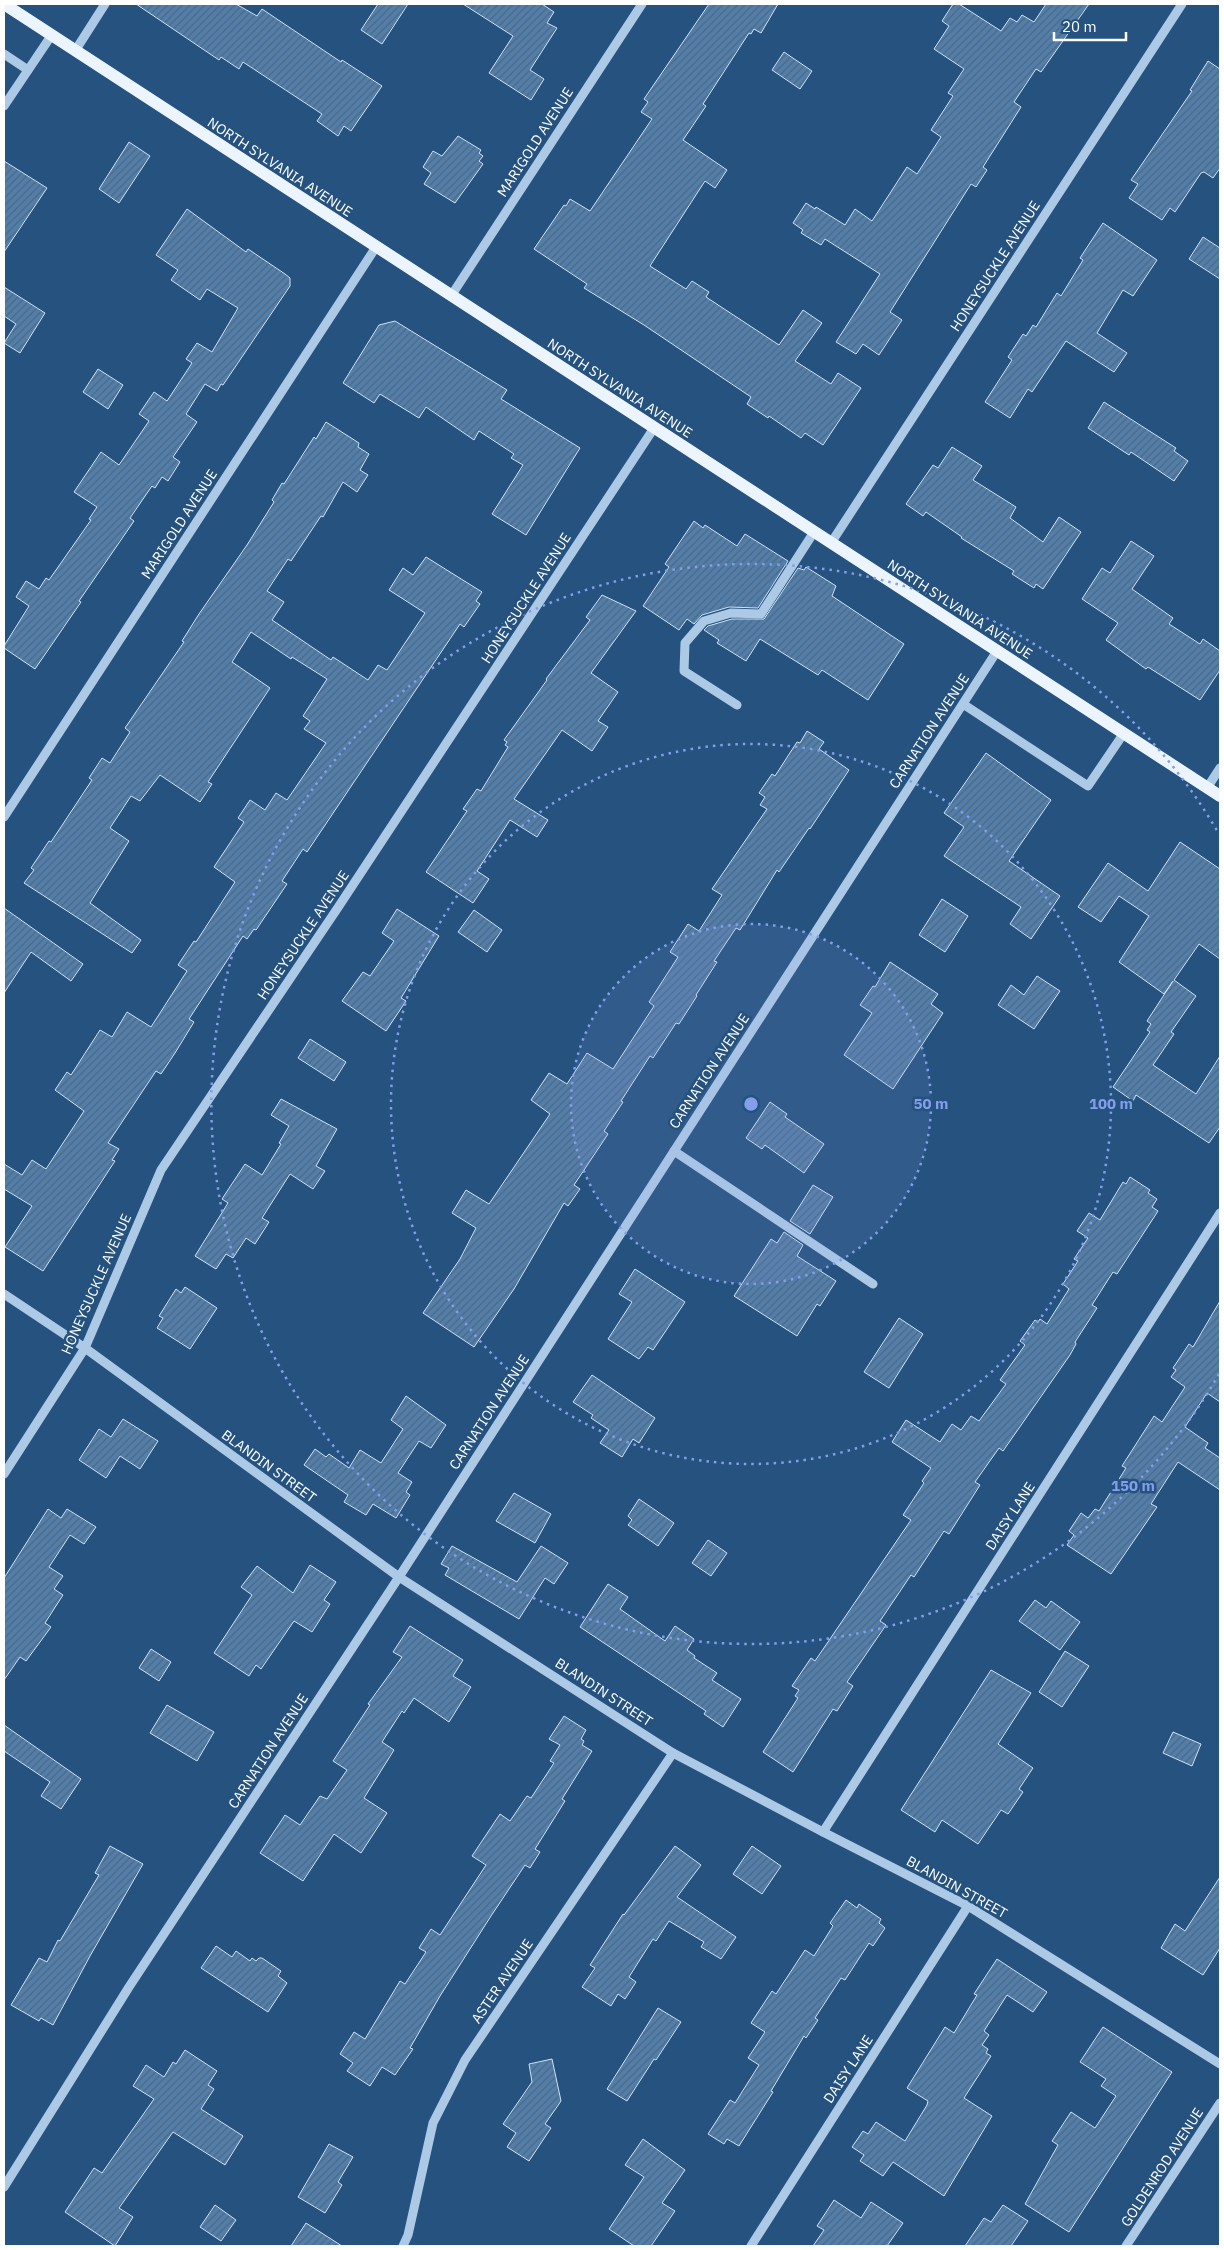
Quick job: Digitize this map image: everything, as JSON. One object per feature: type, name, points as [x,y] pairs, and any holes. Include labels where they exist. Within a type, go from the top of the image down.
[{"type":"main road","name":"NORTH SYLVANIA AVENUE","points":[[4,4],[1220,796]]},
{"type":"street","points":[[75,51],[105,4]]},
{"type":"street","name":"MARIGOLD AVENUE","points":[[451,296],[642,4]]},
{"type":"street","name":"HONEYSUCKLE AVENUE","points":[[831,543],[1182,4]]},
{"type":"street","points":[[4,106],[51,36]]},
{"type":"street","points":[[4,54],[28,70]]},
{"type":"street","name":"MARIGOLD AVENUE","points":[[4,817],[376,247]]},
{"type":"street","name":"HONEYSUCKLE AVENUE","points":[[4,1474],[85,1348],[161,1170],[339,906],[654,428]]},
{"type":"street","points":[[737,705],[684,671],[685,643],[704,621],[731,613],[761,614],[814,532]]},
{"type":"street","name":"CARNATION AVENUE","points":[[4,2187],[128,1987],[399,1577],[997,651]]},
{"type":"street","points":[[963,704],[1088,786],[1124,733]]},
{"type":"street","points":[[1207,788],[1220,768]]},
{"type":"street","points":[[674,1151],[873,1284]]},
{"type":"street","name":"DAISY LANE","points":[[823,1832],[1220,1213]]},
{"type":"street","name":"BLANDIN STREET","points":[[4,1294],[85,1348],[399,1577],[673,1753],[968,1906],[1220,2064]]},
{"type":"street","name":"ASTER AVENUE","points":[[403,2246],[408,2235],[433,2123],[465,2060],[673,1753]]},
{"type":"street","name":"DAISY LANE","points":[[751,2246],[968,1906]]},
{"type":"street","name":"GOLDENROD AVENUE","points":[[1126,2246],[1220,2103]]},
{"type":"building","points":[[136,4],[236,4],[257,16],[262,9],[341,62],[342,60],[382,86],[351,131],[344,126],[338,136],[317,121],[322,114],[243,62],[239,69],[221,57],[219,60]]},
{"type":"building","points":[[378,4],[408,4],[382,44],[361,30]]},
{"type":"building","points":[[463,4],[542,4],[554,12],[547,23],[557,28],[530,70],[544,79],[531,100],[489,73],[513,36]]},
{"type":"building","points":[[709,4],[778,4],[761,33],[754,29],[751,34],[749,33],[703,104],[706,106],[683,140],[727,170],[715,188],[705,181],[650,266],[686,289],[692,281],[709,292],[706,297],[779,345],[803,310],[822,323],[795,361],[831,384],[838,373],[861,388],[823,445],[805,433],[801,438],[769,416],[768,418],[747,404],[751,397],[644,325],[584,288],[587,284],[534,249],[570,199],[590,211],[652,119],[641,112],[648,102],[644,99]]},
{"type":"building","points":[[953,4],[959,4],[1001,31],[1010,18],[1017,22],[1022,15],[1034,22],[1046,4],[1089,4],[1041,72],[1036,69],[1014,102],[1021,107],[983,167],[987,170],[976,187],[971,184],[890,312],[902,320],[879,355],[863,344],[856,354],[836,342],[880,274],[825,239],[821,245],[801,233],[803,230],[793,223],[806,203],[845,225],[855,209],[872,221],[907,167],[917,174],[941,137],[931,130],[953,96],[948,93],[964,69],[934,49],[949,26],[942,21]]},
{"type":"building","points":[[784,52],[812,71],[800,89],[772,70]]},
{"type":"building","points":[[1208,61],[1220,69],[1220,168],[1213,178],[1204,172],[1201,173],[1175,212],[1170,208],[1162,220],[1129,198],[1138,184],[1131,180],[1192,91],[1190,90]]},
{"type":"building","points":[[458,136],[481,150],[479,153],[483,156],[479,161],[483,164],[455,203],[424,184],[431,173],[423,167],[433,151],[442,156]]},
{"type":"building","points":[[129,142],[150,156],[119,203],[99,189]]},
{"type":"building","points":[[4,161],[47,188],[4,252]]},
{"type":"building","points":[[187,209],[246,252],[248,249],[285,274],[290,278],[290,286],[223,385],[221,384],[217,391],[205,384],[186,414],[197,422],[173,457],[180,462],[168,481],[162,477],[155,488],[152,486],[130,518],[134,521],[35,669],[4,648],[4,646],[29,606],[16,597],[26,581],[39,589],[46,578],[49,580],[91,520],[89,519],[97,507],[74,492],[101,452],[119,465],[149,421],[139,414],[154,392],[167,401],[192,363],[186,359],[197,343],[212,352],[238,308],[207,289],[200,300],[171,280],[178,270],[156,255]]},
{"type":"building","points":[[1103,223],[1157,260],[1133,296],[1123,290],[1097,333],[1127,353],[1114,372],[1066,341],[1032,392],[1028,389],[1010,418],[985,402],[1012,360],[1008,357],[1023,334],[1026,336],[1033,325],[1036,327],[1057,293],[1061,296],[1083,260],[1080,258]]},
{"type":"building","points":[[1203,237],[1220,248],[1220,279],[1189,259]]},
{"type":"building","points":[[4,287],[45,313],[20,353],[4,343],[16,324],[4,316]]},
{"type":"building","points":[[395,321],[507,390],[501,399],[580,448],[526,535],[492,514],[523,465],[511,458],[514,454],[479,431],[474,440],[426,407],[419,418],[380,394],[374,403],[343,383],[379,325]]},
{"type":"building","points":[[98,369],[123,385],[108,409],[83,392]]},
{"type":"building","points":[[1104,402],[1176,448],[1174,451],[1188,461],[1174,481],[1131,452],[1129,455],[1088,428]]},
{"type":"building","points":[[326,422],[359,443],[358,447],[369,454],[360,470],[368,475],[357,492],[343,482],[323,517],[321,516],[291,561],[288,559],[267,591],[284,602],[272,620],[331,660],[333,657],[368,680],[378,665],[387,670],[425,613],[389,590],[403,568],[413,575],[426,557],[482,592],[476,601],[480,604],[464,627],[460,624],[307,852],[303,849],[282,881],[287,884],[256,930],[254,929],[247,939],[243,936],[189,1019],[194,1022],[175,1053],[161,1074],[156,1071],[108,1143],[119,1149],[112,1160],[115,1161],[43,1271],[5,1247],[32,1206],[4,1189],[4,1164],[22,1175],[32,1160],[46,1169],[84,1111],[55,1090],[67,1072],[71,1075],[100,1030],[112,1037],[127,1012],[151,1027],[187,971],[178,965],[194,941],[196,942],[235,882],[214,867],[244,822],[238,818],[250,800],[265,810],[276,793],[287,800],[326,743],[304,729],[310,721],[303,716],[327,679],[292,657],[291,659],[251,632],[232,662],[270,688],[208,782],[212,784],[200,802],[160,775],[140,801],[131,796],[110,828],[129,841],[90,903],[141,940],[132,953],[24,883],[34,870],[31,868],[49,841],[51,842],[92,780],[89,778],[102,758],[110,763],[130,732],[125,728],[184,642],[182,641],[199,614],[247,545],[274,502],[272,500],[282,483],[284,484],[314,437],[316,439]]},
{"type":"building","points":[[952,447],[982,466],[973,480],[1016,507],[1010,518],[1043,542],[1059,517],[1081,532],[1043,589],[1036,584],[1034,588],[1012,574],[1014,571],[961,538],[926,512],[923,516],[906,504],[933,465],[938,468]]},
{"type":"building","points":[[694,521],[703,528],[705,525],[737,546],[745,534],[788,561],[758,608],[729,607],[702,615],[694,624],[687,619],[679,630],[643,606],[669,567],[665,564]]},
{"type":"building","points":[[1131,541],[1154,556],[1132,589],[1173,618],[1169,624],[1200,644],[1203,639],[1220,651],[1220,670],[1200,700],[1148,667],[1146,669],[1106,640],[1118,623],[1082,599],[1102,568],[1110,573]]},
{"type":"building","points":[[806,567],[836,586],[832,596],[904,644],[868,700],[822,670],[818,675],[760,639],[746,661],[717,643],[719,640],[704,630],[708,626],[732,619],[764,619],[798,568],[804,570]]},
{"type":"building","points":[[602,595],[636,611],[591,673],[618,692],[598,721],[608,727],[592,751],[562,730],[514,799],[548,820],[537,837],[510,820],[477,871],[489,879],[473,903],[426,872],[467,811],[463,809],[477,789],[481,791],[508,747],[505,745],[507,742],[504,740],[590,620],[586,617]]},
{"type":"building","points":[[807,731],[824,742],[819,749],[849,770],[779,872],[777,870],[740,930],[736,928],[714,961],[717,962],[679,1024],[676,1023],[653,1058],[650,1056],[604,1131],[608,1134],[574,1185],[580,1189],[568,1206],[564,1203],[514,1289],[474,1347],[423,1313],[460,1259],[476,1228],[452,1213],[466,1190],[489,1204],[550,1114],[531,1100],[549,1073],[567,1084],[587,1053],[613,1069],[654,1006],[649,1002],[678,957],[670,952],[688,924],[699,931],[722,895],[712,889],[767,809],[760,805],[765,797],[759,793],[772,774],[775,776],[797,742],[800,743]]},
{"type":"building","points":[[986,753],[1051,800],[1009,861],[1060,896],[1031,939],[1010,924],[1021,907],[944,856],[964,827],[944,813]]},
{"type":"building","points":[[1180,842],[1220,869],[1220,959],[1199,944],[1174,980],[1196,996],[1171,1032],[1174,1034],[1153,1065],[1196,1094],[1220,1056],[1220,1127],[1209,1143],[1136,1095],[1133,1101],[1113,1087],[1150,1032],[1147,1030],[1151,1024],[1147,1021],[1173,981],[1164,994],[1119,962],[1149,916],[1119,896],[1101,922],[1078,907],[1108,863],[1148,891]]},
{"type":"building","points":[[942,899],[968,916],[945,952],[919,935]]},
{"type":"building","points":[[4,908],[83,964],[71,981],[31,952],[4,993]]},
{"type":"building","points":[[397,909],[439,936],[401,998],[406,1001],[386,1031],[342,1001],[363,972],[370,976],[394,941],[382,933]]},
{"type":"building","points":[[474,910],[502,930],[487,952],[458,932]]},
{"type":"building","points":[[890,962],[938,994],[931,1004],[943,1013],[893,1089],[844,1055],[872,1013],[860,1005],[873,986],[875,987]]},
{"type":"building","points":[[1037,976],[1060,991],[1034,1029],[998,1005],[1011,985],[1024,995]]},
{"type":"building","points":[[310,1039],[346,1062],[334,1081],[298,1058]]},
{"type":"building","points":[[281,1099],[337,1129],[316,1166],[325,1171],[313,1189],[290,1174],[262,1218],[269,1222],[255,1244],[246,1238],[233,1258],[226,1254],[216,1269],[195,1256],[228,1203],[222,1199],[245,1164],[262,1175],[281,1144],[279,1143],[289,1126],[271,1115]]},
{"type":"building","points":[[770,1102],[787,1114],[785,1117],[824,1144],[804,1173],[765,1145],[762,1149],[746,1138]]},
{"type":"building","points":[[1130,1177],[1150,1190],[1148,1193],[1157,1199],[1152,1207],[1158,1211],[1117,1274],[1113,1272],[1092,1305],[1097,1308],[1075,1342],[1076,1344],[1070,1355],[1003,1451],[999,1448],[975,1482],[980,1485],[949,1534],[944,1531],[914,1577],[911,1575],[880,1621],[886,1625],[847,1682],[853,1686],[837,1711],[833,1709],[793,1772],[763,1752],[798,1698],[795,1696],[799,1690],[792,1686],[811,1658],[815,1661],[911,1520],[903,1515],[924,1483],[922,1481],[931,1468],[892,1442],[906,1420],[940,1442],[952,1424],[961,1430],[971,1416],[979,1421],[1006,1384],[1000,1380],[1025,1345],[1020,1341],[1035,1320],[1038,1322],[1040,1319],[1047,1324],[1069,1289],[1063,1284],[1078,1261],[1074,1259],[1088,1238],[1077,1231],[1089,1213],[1100,1220],[1123,1182],[1126,1184]]},
{"type":"building","points":[[813,1185],[833,1197],[810,1234],[790,1221]]},
{"type":"building","points":[[784,1232],[803,1245],[797,1256],[836,1281],[820,1306],[817,1304],[797,1336],[734,1296],[771,1239],[777,1243]]},
{"type":"building","points":[[635,1269],[685,1302],[653,1350],[648,1347],[639,1359],[608,1339],[632,1302],[619,1294]]},
{"type":"building","points":[[185,1287],[217,1308],[190,1349],[157,1328],[163,1318],[159,1316],[176,1289],[181,1293]]},
{"type":"building","points":[[1220,1301],[1220,1402],[1207,1393],[1185,1427],[1208,1443],[1205,1448],[1220,1458],[1220,1490],[1178,1462],[1151,1504],[1157,1507],[1111,1574],[1067,1545],[1074,1535],[1069,1531],[1081,1513],[1088,1518],[1095,1509],[1099,1511],[1126,1468],[1122,1466],[1154,1416],[1162,1422],[1185,1387],[1171,1377],[1176,1370],[1173,1368],[1189,1344],[1193,1347]]},
{"type":"building","points":[[899,1318],[923,1334],[889,1388],[864,1372]]},
{"type":"building","points":[[592,1375],[655,1418],[639,1443],[633,1439],[622,1457],[600,1443],[609,1430],[591,1418],[593,1415],[573,1402]]},
{"type":"building","points":[[406,1396],[446,1425],[431,1448],[419,1441],[398,1473],[412,1482],[406,1492],[410,1495],[396,1518],[373,1504],[366,1515],[344,1502],[348,1495],[304,1465],[315,1449],[326,1457],[329,1454],[349,1468],[360,1450],[381,1463],[403,1429],[391,1420]]},
{"type":"building","points":[[123,1419],[158,1441],[140,1469],[120,1456],[106,1478],[79,1460],[99,1429],[111,1437]]},
{"type":"building","points":[[514,1493],[551,1514],[535,1543],[496,1521]]},
{"type":"building","points":[[639,1499],[674,1523],[658,1546],[628,1525],[632,1520],[628,1516]]},
{"type":"building","points":[[48,1509],[61,1518],[67,1509],[96,1527],[84,1544],[70,1535],[49,1567],[63,1576],[54,1589],[63,1595],[45,1623],[51,1627],[26,1661],[20,1657],[4,1680],[4,1578]]},
{"type":"building","points":[[708,1540],[727,1553],[711,1576],[692,1563]]},
{"type":"building","points":[[452,1546],[517,1582],[541,1546],[568,1563],[554,1584],[545,1578],[519,1619],[445,1575],[449,1568],[441,1564]]},
{"type":"building","points":[[310,1565],[336,1582],[324,1600],[330,1604],[312,1632],[294,1621],[261,1669],[256,1665],[249,1676],[214,1653],[252,1595],[241,1587],[257,1566],[293,1593]]},
{"type":"building","points":[[608,1584],[628,1597],[620,1609],[665,1641],[675,1626],[694,1639],[687,1650],[695,1656],[694,1658],[717,1673],[712,1680],[741,1699],[723,1727],[704,1714],[706,1711],[580,1627]]},
{"type":"building","points":[[1035,1600],[1046,1608],[1051,1601],[1080,1622],[1060,1650],[1019,1621]]},
{"type":"building","points":[[410,1626],[463,1660],[453,1676],[471,1687],[449,1722],[414,1698],[404,1713],[402,1711],[382,1742],[394,1750],[364,1798],[387,1813],[361,1853],[334,1834],[303,1881],[260,1853],[285,1815],[300,1825],[320,1796],[327,1799],[347,1770],[333,1761],[370,1705],[368,1704],[402,1657],[393,1652]]},
{"type":"building","points":[[151,1649],[171,1662],[159,1681],[139,1668]]},
{"type":"building","points":[[1065,1651],[1089,1666],[1062,1707],[1039,1692]]},
{"type":"building","points":[[991,1670],[1031,1693],[998,1744],[1033,1768],[1019,1789],[1023,1792],[1008,1814],[1001,1810],[978,1844],[942,1820],[935,1832],[901,1810]]},
{"type":"building","points":[[167,1705],[214,1732],[197,1761],[150,1733]]},
{"type":"building","points":[[564,1716],[586,1730],[581,1739],[584,1741],[582,1745],[592,1751],[562,1799],[565,1801],[535,1849],[540,1852],[530,1868],[525,1865],[491,1916],[440,1996],[410,2048],[413,2049],[395,2075],[382,2067],[370,2086],[347,2071],[353,2063],[340,2054],[354,2032],[365,2039],[400,1981],[405,1984],[426,1952],[419,1948],[431,1929],[440,1935],[486,1865],[472,1856],[500,1814],[510,1821],[527,1796],[531,1798],[554,1763],[550,1761],[560,1745],[549,1739]]},
{"type":"building","points":[[4,1725],[81,1779],[61,1809],[41,1796],[50,1782],[4,1751]]},
{"type":"building","points":[[1173,1732],[1201,1744],[1192,1766],[1163,1753]]},
{"type":"building","points":[[110,1846],[143,1864],[53,2025],[41,2018],[39,2021],[11,2005],[39,1958],[47,1962],[58,1940],[60,1941],[99,1875],[95,1873]]},
{"type":"building","points":[[675,1846],[701,1865],[677,1897],[736,1937],[721,1959],[701,1947],[704,1942],[669,1921],[656,1941],[653,1939],[629,1977],[636,1982],[625,1999],[618,1994],[611,2006],[582,1987],[595,1968],[590,1965],[623,1914]]},
{"type":"building","points":[[752,1846],[781,1866],[762,1894],[733,1874]]},
{"type":"building","points":[[1220,1877],[1220,1948],[1203,1975],[1161,1948],[1175,1924],[1185,1931]]},
{"type":"building","points":[[846,1900],[857,1908],[859,1904],[881,1919],[879,1923],[885,1928],[873,1946],[869,1943],[845,1980],[841,1978],[815,2018],[818,2020],[806,2038],[804,2036],[771,2091],[773,2092],[739,2146],[727,2139],[724,2144],[708,2134],[730,2100],[735,2103],[759,2065],[748,2058],[765,2032],[751,2023],[772,1991],[776,1994],[805,1950],[814,1956],[833,1926],[830,1923]]},
{"type":"building","points":[[216,1946],[232,1957],[236,1951],[250,1961],[252,1958],[256,1961],[262,1958],[281,1971],[278,1976],[287,1983],[268,2012],[201,1968]]},
{"type":"building","points":[[997,1959],[1047,1992],[1033,2012],[1007,1995],[984,2031],[989,2035],[982,2045],[988,2049],[986,2053],[991,2056],[964,2098],[992,2116],[944,2196],[893,2162],[883,2176],[860,2161],[864,2155],[852,2147],[863,2131],[868,2134],[876,2122],[905,2141],[928,2101],[907,2088],[945,2027],[954,2033],[977,1995],[974,1994]]},
{"type":"building","points":[[658,2008],[681,2022],[627,2101],[607,2089]]},
{"type":"building","points":[[1103,2027],[1172,2072],[1069,2232],[1025,2204],[1058,2145],[1052,2141],[1071,2112],[1095,2128],[1116,2096],[1101,2086],[1106,2079],[1080,2062]]},
{"type":"building","points":[[185,2050],[217,2071],[208,2085],[214,2089],[201,2109],[243,2136],[225,2165],[173,2132],[119,2208],[133,2217],[115,2246],[65,2212],[94,2168],[102,2173],[154,2099],[133,2086],[146,2065],[164,2077],[173,2062],[176,2064]]},
{"type":"building","points":[[552,2059],[561,2101],[545,2124],[551,2128],[529,2161],[507,2147],[516,2133],[503,2124],[532,2082],[529,2064]]},
{"type":"building","points":[[643,2139],[685,2170],[662,2203],[675,2211],[651,2246],[634,2246],[609,2229],[644,2177],[625,2165]]},
{"type":"building","points":[[329,2144],[353,2157],[338,2182],[342,2185],[325,2213],[298,2197]]},
{"type":"building","points":[[834,2200],[861,2218],[871,2202],[903,2223],[887,2246],[813,2246],[824,2230],[817,2226]]},
{"type":"building","points":[[215,2205],[236,2220],[221,2241],[200,2227]]},
{"type":"building","points":[[1003,2205],[1028,2221],[1011,2246],[965,2246],[984,2218],[991,2222]]},
{"type":"building","points":[[306,2223],[342,2246],[291,2246]]}]
